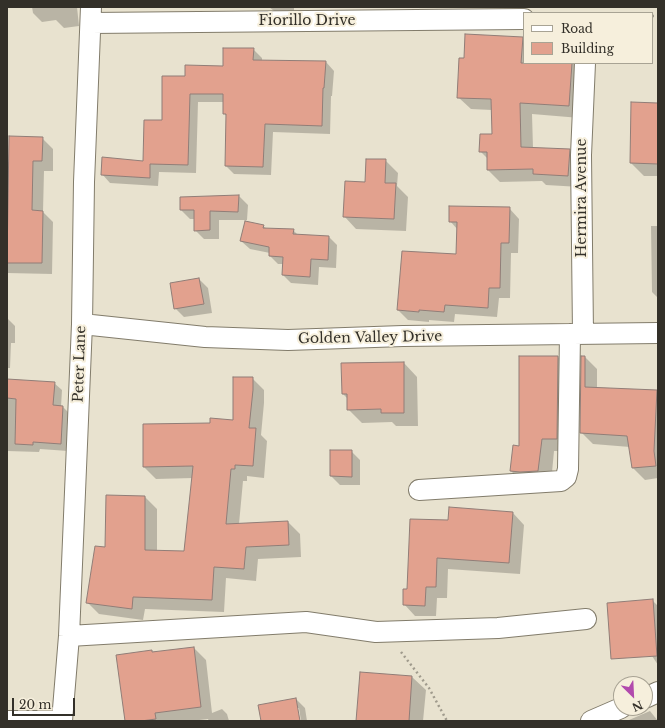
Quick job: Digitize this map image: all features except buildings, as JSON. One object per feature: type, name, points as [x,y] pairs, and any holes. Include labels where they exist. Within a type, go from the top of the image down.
[{"type":"street","name":"Fiorillo Drive","points":[[91,15],[523,19]]},
{"type":"street","name":"Peter Lane","points":[[62,721],[69,636],[82,324],[84,182],[91,15]]},
{"type":"street","name":"Hermira Avenue","points":[[419,490],[561,481],[566,477],[568,469],[577,334],[581,155],[585,64]]},
{"type":"street","name":"Golden Valley Drive","points":[[82,324],[205,337],[288,340],[403,336],[658,333]]},
{"type":"street","points":[[69,636],[306,622],[376,632],[498,628],[586,619]]},
{"type":"street","points":[[591,721],[613,711]]},
{"type":"street","points":[[8,721],[62,721]]},
{"type":"path","points":[[376,632],[401,652],[429,688],[447,721]]}]
